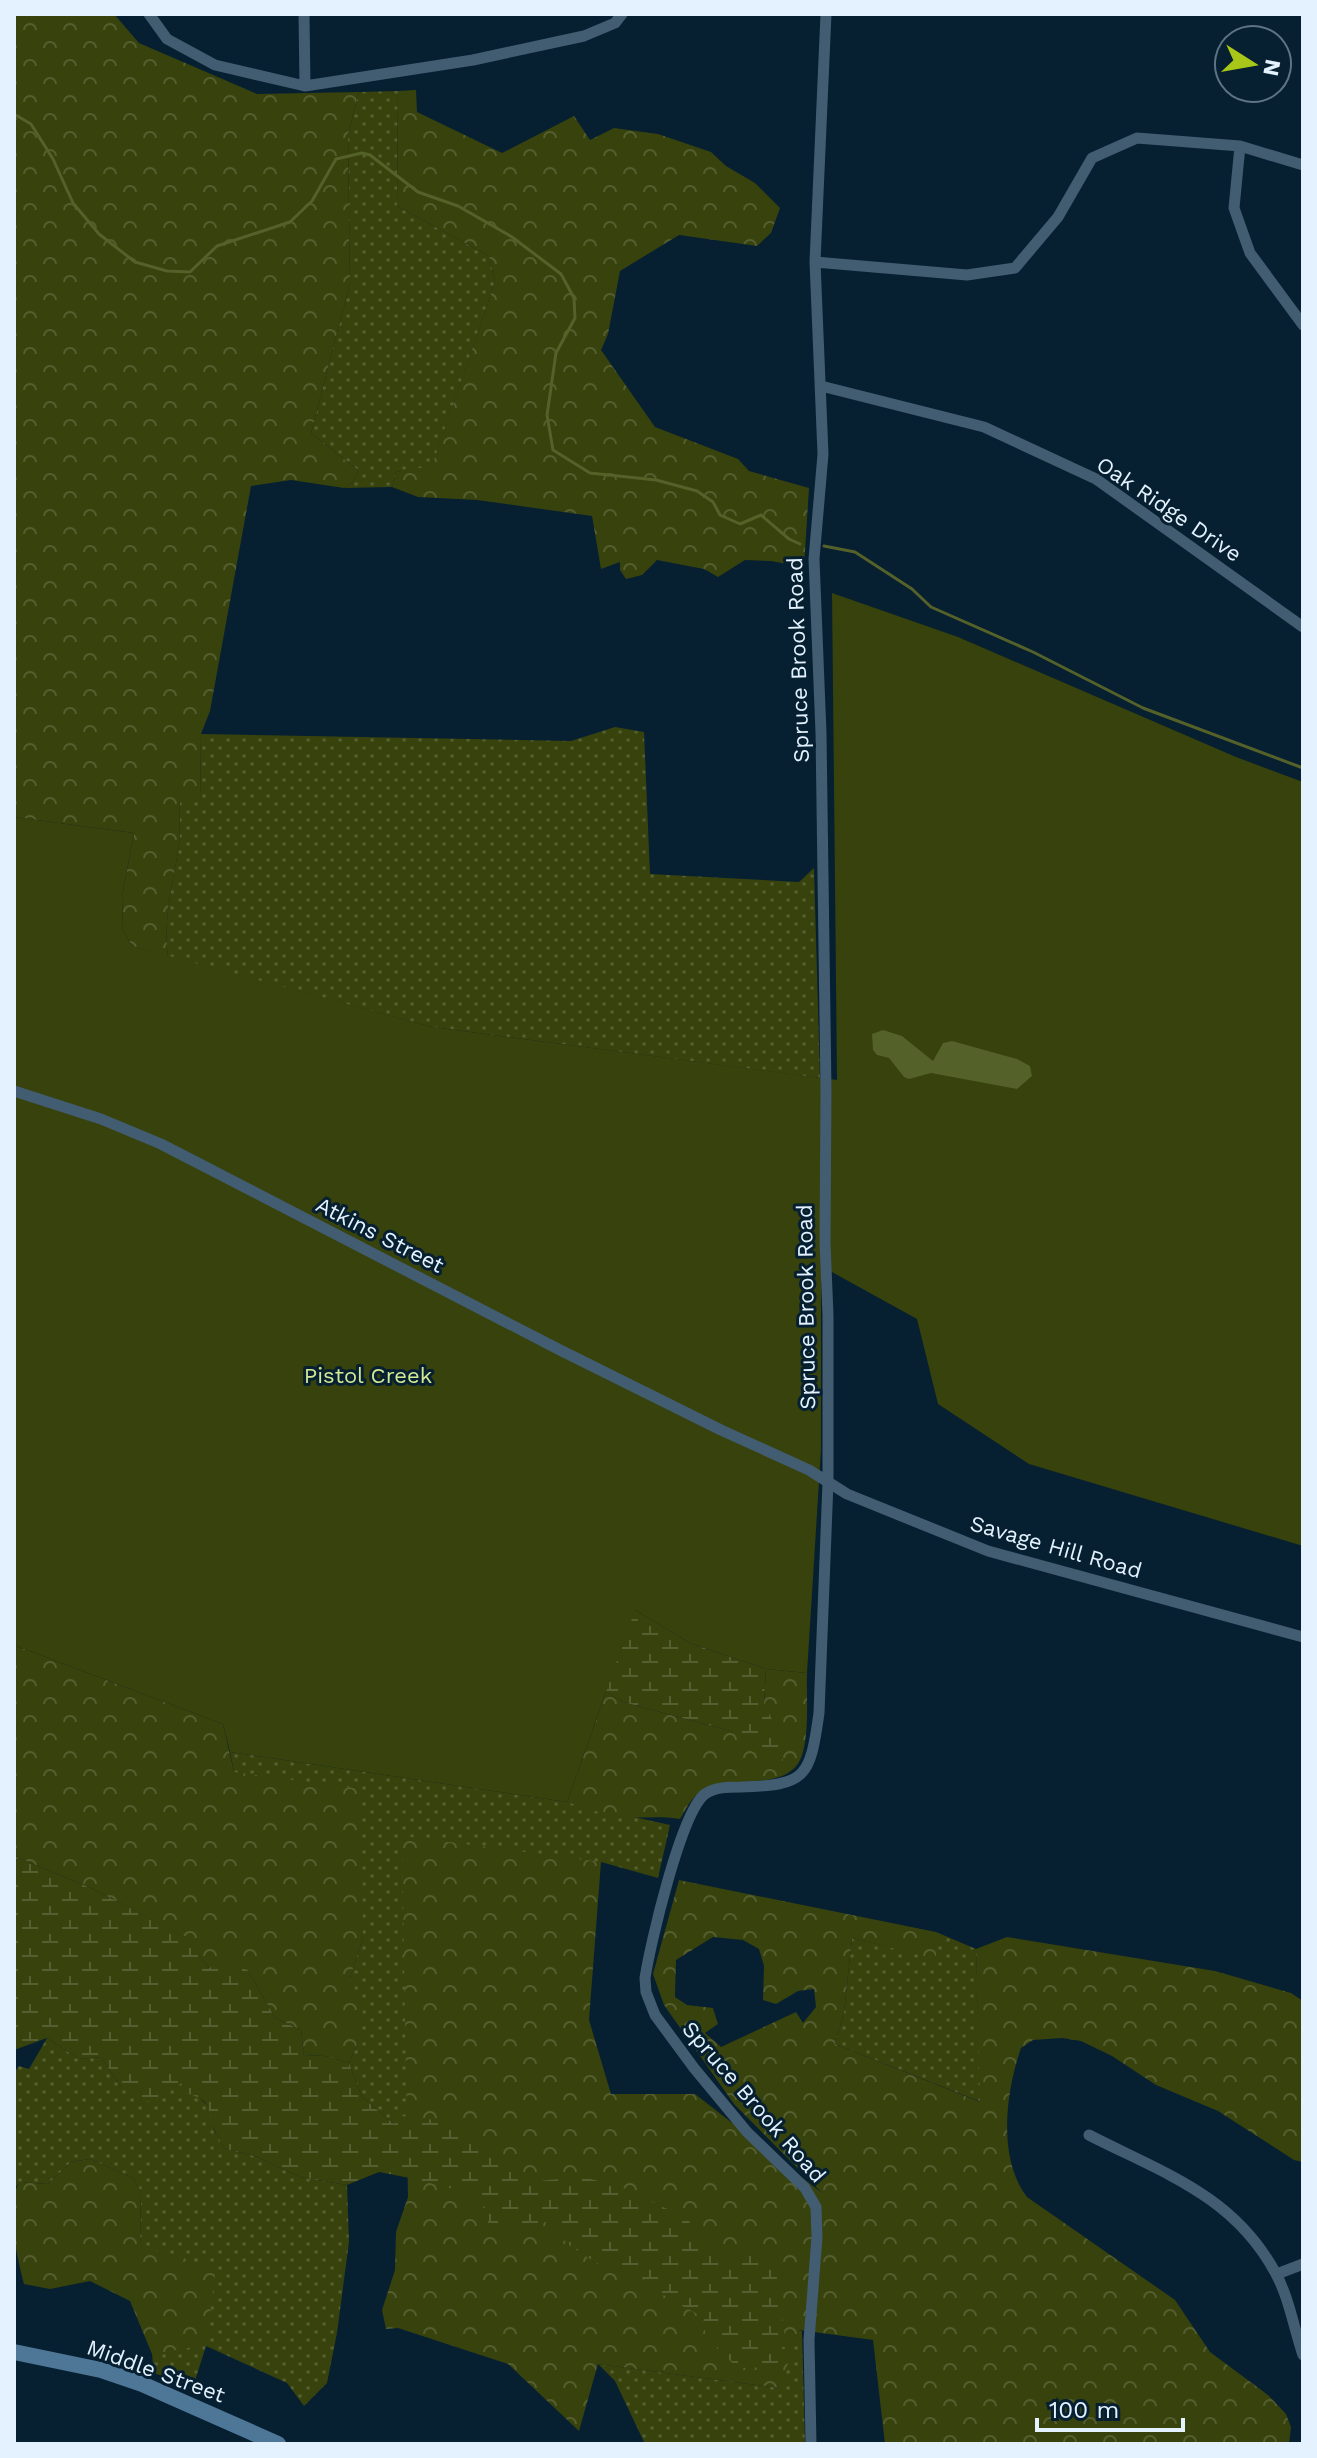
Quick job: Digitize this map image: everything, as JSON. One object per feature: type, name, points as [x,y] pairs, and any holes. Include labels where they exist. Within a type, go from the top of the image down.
[{"type":"street","points":[[149,14],[167,39],[215,65],[305,86],[473,60],[584,36],[615,23],[622,14]]},
{"type":"street","points":[[304,14],[305,86]]},
{"type":"street","name":"Spruce Brook Road","points":[[811,2444],[809,2328],[817,2237],[816,2207],[805,2188],[747,2132],[694,2068],[655,2015],[649,2003],[645,1978],[679,1846],[697,1802],[717,1789],[786,1784],[795,1779],[807,1765],[816,1732],[821,1684],[828,1482],[821,733],[814,559],[823,454],[815,262],[826,14]]},
{"type":"street","points":[[815,262],[967,275],[1015,268],[1058,217],[1092,158],[1137,138],[1240,146],[1303,165]]},
{"type":"street","points":[[1240,146],[1234,208],[1250,253],[1303,325]]},
{"type":"street","name":"Oak Ridge Drive","points":[[821,386],[984,427],[1096,479],[1303,627]]},
{"type":"street","name":"Atkins Street","points":[[14,1091],[101,1119],[161,1144],[516,1328],[721,1430]]},
{"type":"street","name":"Savage Hill Road","points":[[721,1430],[809,1470],[847,1494],[988,1551],[1303,1637]]},
{"type":"street","points":[[1089,2135],[1203,2193],[1230,2213],[1247,2231],[1277,2274],[1303,2355]]},
{"type":"street","points":[[1277,2274],[1303,2264]]},
{"type":"street","name":"Middle Street","points":[[14,2352],[101,2370],[142,2384],[278,2444]]},
{"type":"green space","points":[[14,14],[114,14],[139,43],[257,94],[359,92],[348,135],[350,283],[311,433],[358,470],[353,482],[344,488],[291,480],[251,486],[210,711],[201,734],[200,801],[180,801],[179,845],[167,916],[168,957],[132,946],[123,930],[122,896],[134,833],[14,817]]},
{"type":"green space","points":[[416,90],[417,112],[502,153],[574,116],[590,140],[614,128],[658,134],[711,152],[726,166],[755,183],[780,208],[771,233],[757,246],[679,235],[620,271],[608,334],[601,350],[655,427],[738,459],[749,471],[809,488],[804,567],[745,560],[718,577],[704,569],[657,560],[642,575],[626,579],[620,570],[620,562],[601,569],[592,516],[477,500],[418,497],[392,487],[396,472],[432,466],[495,282],[489,256],[397,206],[398,91]]},
{"type":"green space","points":[[398,91],[397,206],[489,256],[495,282],[432,467],[396,472],[392,487],[344,488],[353,482],[358,470],[311,433],[350,283],[348,135],[359,92]]},
{"type":"green space","name":"Pistol Creek","points":[[832,593],[958,637],[1236,757],[1303,782],[1303,1546],[1029,1464],[938,1404],[917,1319],[821,1266],[821,1450],[807,1673],[766,1669],[690,1643],[635,1610],[567,1802],[230,1752],[223,1724],[14,1645],[14,817],[134,833],[122,896],[123,930],[132,946],[432,1027],[837,1080]]},
{"type":"green space","points":[[615,727],[644,732],[650,874],[799,882],[814,868],[820,1078],[432,1027],[168,957],[167,916],[179,845],[180,800],[200,800],[201,734],[571,741]]},
{"type":"green space","points":[[14,1385],[635,1610],[690,1643],[766,1669],[764,1703],[782,1740],[783,1763],[749,1750],[734,1732],[623,1702]]},
{"type":"green space","points":[[14,1645],[223,1724],[234,1772],[361,1789],[363,1937],[349,1981],[364,2002],[358,2042],[349,2063],[325,2056],[304,2055],[301,2030],[275,2018],[248,1970],[210,1969],[185,1937],[93,1889],[14,1856]]},
{"type":"green space","points":[[766,1669],[807,1673],[804,1746],[797,1765],[789,1773],[766,1780],[726,1783],[703,1790],[692,1799],[680,1819],[616,1816],[567,1802],[606,1692],[623,1702],[734,1732],[764,1703]]},
{"type":"green space","points":[[230,1752],[567,1802],[670,1825],[658,1878],[601,1862],[407,2118],[394,2124],[362,2097],[349,2063],[358,2042],[349,1981],[363,1937],[234,1772]]},
{"type":"green space","points":[[402,1836],[601,1862],[589,2020],[611,2094],[695,2094],[822,2193],[734,2104],[664,2005],[653,1974],[679,1880],[936,1932],[936,1959],[852,1938],[844,2012],[835,2044],[980,2102],[976,1949],[1007,1937],[1215,1971],[1291,1993],[1303,2001],[1303,2162],[1294,2160],[1218,2111],[1156,2085],[1112,2056],[1081,2041],[1062,2038],[1033,2040],[1021,2048],[1011,2084],[1007,2124],[1011,2163],[1027,2197],[1175,2300],[1210,2352],[1268,2395],[1286,2414],[1291,2427],[1289,2444],[885,2444],[873,2340],[799,2330],[780,2388],[598,2364],[579,2431],[508,2364],[398,2328],[386,2329],[382,2310],[395,2270],[396,2232],[408,2197]],"holes":[[[713,1937],[743,1940],[759,1949],[764,1966],[763,2000],[776,2004],[798,1991],[814,1989],[816,2007],[803,2023],[796,2012],[721,2047],[705,2033],[718,2024],[713,2008],[687,2005],[675,1997],[676,1960]]]},
{"type":"green space","points":[[14,1856],[93,1889],[186,1937],[209,1968],[221,1962],[248,1970],[275,2018],[301,2030],[304,2055],[325,2056],[349,2063],[362,2097],[394,2124],[401,2116],[452,2122],[492,2145],[499,2162],[528,2182],[581,2177],[617,2185],[688,2219],[701,2245],[721,2253],[761,2252],[777,2276],[777,2303],[784,2324],[785,2350],[775,2367],[738,2368],[719,2351],[701,2325],[705,2318],[669,2299],[629,2268],[607,2270],[569,2245],[546,2222],[512,2227],[489,2226],[485,2207],[457,2190],[379,2172],[347,2185],[300,2177],[255,2156],[225,2149],[216,2133],[208,2106],[201,2099],[185,2093],[183,2082],[167,2094],[141,2104],[121,2087],[101,2057],[79,2059],[47,2038],[14,2050]]},
{"type":"green space","points":[[936,1932],[976,1949],[981,2102],[835,2044],[844,2012],[852,1938],[935,1958]]},
{"type":"green space","points":[[47,2038],[79,2059],[101,2057],[121,2087],[184,2082],[211,2109],[214,2130],[225,2149],[255,2156],[300,2177],[347,2185],[349,2242],[337,2333],[327,2383],[304,2406],[287,2383],[206,2346],[193,2387],[154,2373],[152,2354],[207,2333],[140,2246],[141,2192],[133,2178],[90,2159],[71,2162],[48,2184],[20,2182],[14,2189],[14,2073],[19,2066],[29,2069]]},
{"type":"green space","points":[[90,2159],[133,2178],[141,2192],[140,2246],[216,2267],[206,2345],[152,2354],[130,2301],[90,2281],[50,2289],[24,2284],[12,2217],[15,2191],[20,2182],[48,2184],[71,2162]]},
{"type":"green space","points":[[798,2330],[802,2331],[805,2444],[645,2444],[615,2381],[598,2364],[779,2388]]},
{"type":"shaded area","points":[[883,1030],[902,1036],[933,1061],[943,1043],[952,1041],[1017,1059],[1030,1066],[1032,1076],[1017,1089],[931,1073],[909,1079],[889,1058],[877,1055],[873,1050],[872,1034]]},
{"type":"waterway","points":[[14,114],[31,124],[53,159],[73,203],[99,234],[135,262],[167,271],[190,272],[217,246],[290,222],[312,201],[336,159],[362,153],[370,155],[418,192],[458,206],[512,237],[561,274],[574,298],[575,318],[556,353],[547,415],[553,450],[590,473],[656,480],[697,491],[713,502],[720,515],[740,524],[761,515],[789,539],[800,544]]},
{"type":"waterway","points":[[824,546],[855,552],[912,589],[931,607],[1033,652],[1143,708],[1303,768]]}]
